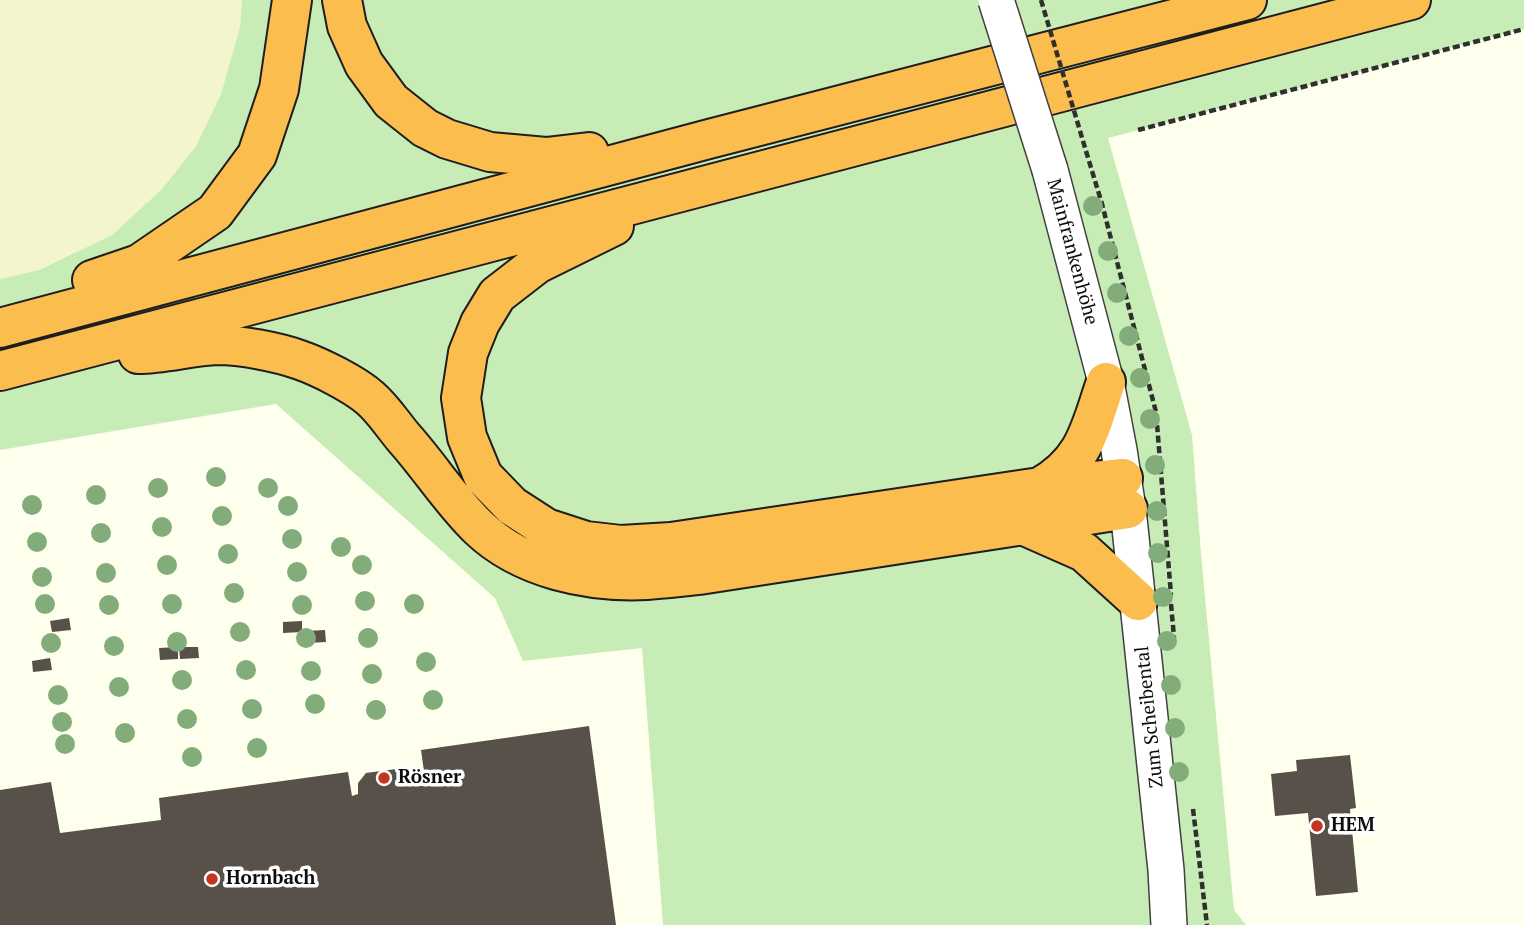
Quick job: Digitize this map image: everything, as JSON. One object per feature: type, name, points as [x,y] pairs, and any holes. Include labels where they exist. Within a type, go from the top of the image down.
[{"type":"highway","points":[[0,326],[84,283],[139,264],[215,212],[257,155],[279,89],[292,0]]},
{"type":"highway","points":[[342,0],[347,26],[364,64],[391,101],[425,128],[447,139],[490,152],[546,157],[709,139]]},
{"type":"highway","points":[[0,326],[1247,0]]},
{"type":"highway","points":[[0,371],[1411,0]]},
{"type":"highway","points":[[685,190],[537,264],[497,295],[480,323],[468,353],[461,398],[467,437],[484,476],[512,506],[546,528],[586,541],[621,545],[671,541],[1040,487],[1125,493]]},
{"type":"highway","points":[[55,356],[146,354],[217,345],[257,349],[300,359],[337,377],[370,398],[471,519],[504,547],[531,561],[590,578],[645,580],[699,575],[1025,526],[1125,493]]},
{"type":"highway","points":[[1040,487],[1056,478],[1071,464],[1083,447],[1106,382]]},
{"type":"highway","points":[[1025,526],[1084,552],[1138,601]]},
{"type":"street","name":"Mainfrankenhöhe","points":[[996,0],[1050,170],[1106,382],[1125,493]]},
{"type":"street","name":"Zum Scheibental","points":[[1125,493],[1166,870],[1169,925]]},
{"type":"path","points":[[1041,0],[1086,151]]},
{"type":"path","points":[[1138,130],[1524,29]]},
{"type":"green space","points":[[0,0],[242,0],[240,27],[221,94],[196,146],[162,189],[112,235],[39,270],[0,279]]},
{"type":"green space","points":[[242,0],[1524,0],[1524,29],[1108,138],[1192,435],[1234,910],[1246,925],[663,925],[642,648],[523,661],[495,598],[276,404],[0,450],[0,279],[39,270],[112,235],[162,189],[196,146],[221,94],[240,27]]},
{"type":"building","points":[[69,618],[71,630],[52,632],[50,621]]},
{"type":"building","points":[[302,621],[302,632],[283,633],[283,622]]},
{"type":"building","points":[[325,630],[326,642],[307,643],[306,631]]},
{"type":"building","points":[[178,647],[178,659],[160,660],[159,648]]},
{"type":"building","points":[[179,647],[198,647],[199,658],[180,659]]},
{"type":"building","points":[[50,658],[52,670],[33,672],[32,661]]},
{"type":"building","name":"Hornbach","points":[[589,726],[616,925],[0,925],[0,790],[51,782],[60,833],[161,820],[159,798],[348,772],[352,796],[358,794],[358,783],[366,773],[404,768],[408,786],[426,786],[421,750]]},
{"type":"building","points":[[1350,755],[1356,808],[1350,809],[1358,892],[1316,896],[1308,813],[1275,816],[1271,774],[1297,771],[1296,760]]},
{"type":"place","name":"Rösner","points":[[384,778]]},
{"type":"place","name":"HEM","points":[[1317,826]]},
{"type":"place","name":"Hornbach","points":[[212,879]]}]
